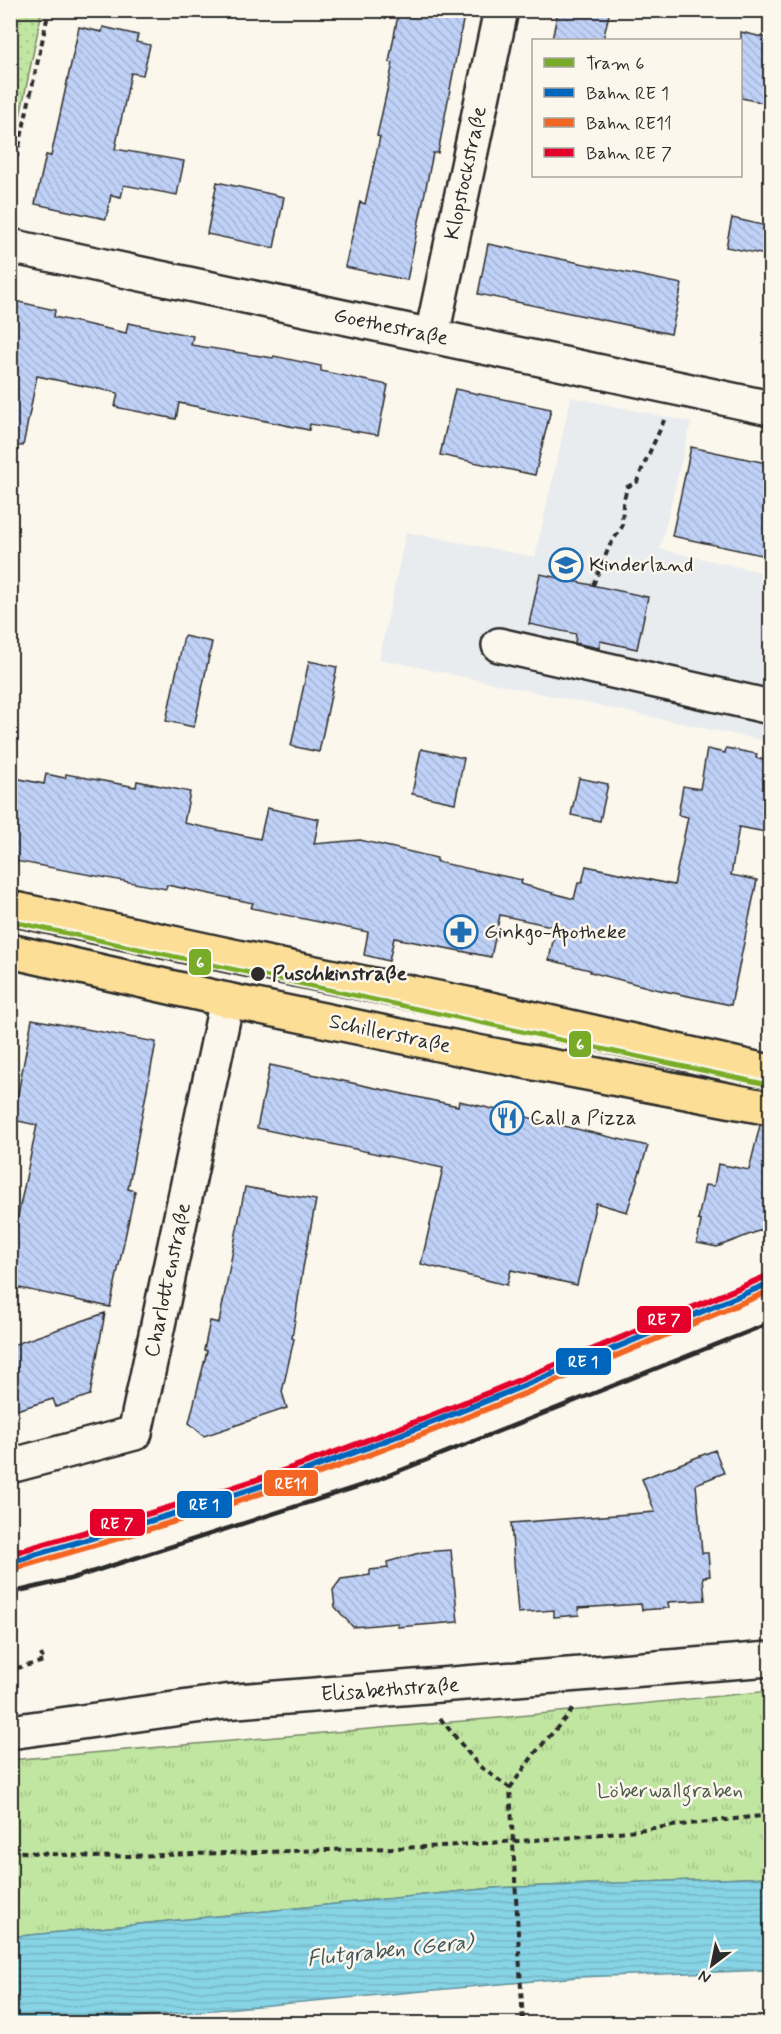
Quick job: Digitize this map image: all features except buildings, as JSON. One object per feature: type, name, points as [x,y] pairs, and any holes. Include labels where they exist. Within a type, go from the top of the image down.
[{"type":"main road","points":[[10,908],[486,1008],[771,1072]]},
{"type":"main road","name":"Schillerstraße","points":[[10,951],[227,1000],[477,1052],[771,1108]]},
{"type":"street","name":"Klopstockstraße","points":[[432,335],[501,10]]},
{"type":"street","name":"Goethestraße","points":[[10,246],[771,408]]},
{"type":"street","points":[[499,645],[771,706]]},
{"type":"street","name":"Charlottenstraße","points":[[10,1466],[135,1433],[227,1000]]},
{"type":"street","name":"Elisabethstraße","points":[[10,1732],[224,1702],[580,1676],[771,1659]]},
{"type":"path","points":[[10,188],[49,10]]},
{"type":"path","points":[[593,585],[609,545],[622,527],[623,504],[627,487],[637,482],[676,389]]},
{"type":"path","points":[[13,1669],[44,1661],[41,1654]]},
{"type":"path","points":[[523,2024],[510,1788],[535,1753],[580,1702],[580,1676]]},
{"type":"path","points":[[434,1711],[479,1766],[510,1788]]},
{"type":"path","points":[[10,1851],[95,1857],[426,1847],[565,1838],[771,1815]]},
{"type":"shaded area","name":"Kinderland","points":[[571,397],[691,422],[660,549],[770,574],[770,742],[379,659],[406,532],[535,557]]},
{"type":"green space","points":[[17,11],[42,11],[11,160],[10,40]]},
{"type":"green space","name":"Löberwallgraben","points":[[770,1691],[770,1877],[494,1888],[11,1937],[10,1760],[498,1718]]},
{"type":"water","name":"Flutgraben (Gera)","points":[[770,1877],[770,1970],[578,1977],[70,2023],[11,2023],[11,1937],[494,1888]]},
{"type":"railway","points":[[10,1593],[70,1579],[369,1483],[770,1323]]},
{"type":"tram line","name":"6","points":[[10,921],[770,1085]]},
{"type":"transit line","points":[[10,1554],[219,1492],[349,1447],[529,1376],[767,1276]]},
{"type":"transit line","points":[[10,1562],[188,1510],[353,1453],[770,1283]]},
{"type":"rail line","name":"RE11","points":[[12,1569],[189,1517],[355,1460],[534,1390],[770,1291]]},
{"type":"place","name":"Kinderland","points":[[566,565]]},
{"type":"place","name":"Ginkgo-Apotheke","points":[[461,932]]},
{"type":"place","name":"Puschkinstraße","points":[[258,974]]},
{"type":"place","name":"Call a Pizza","points":[[507,1118]]}]
